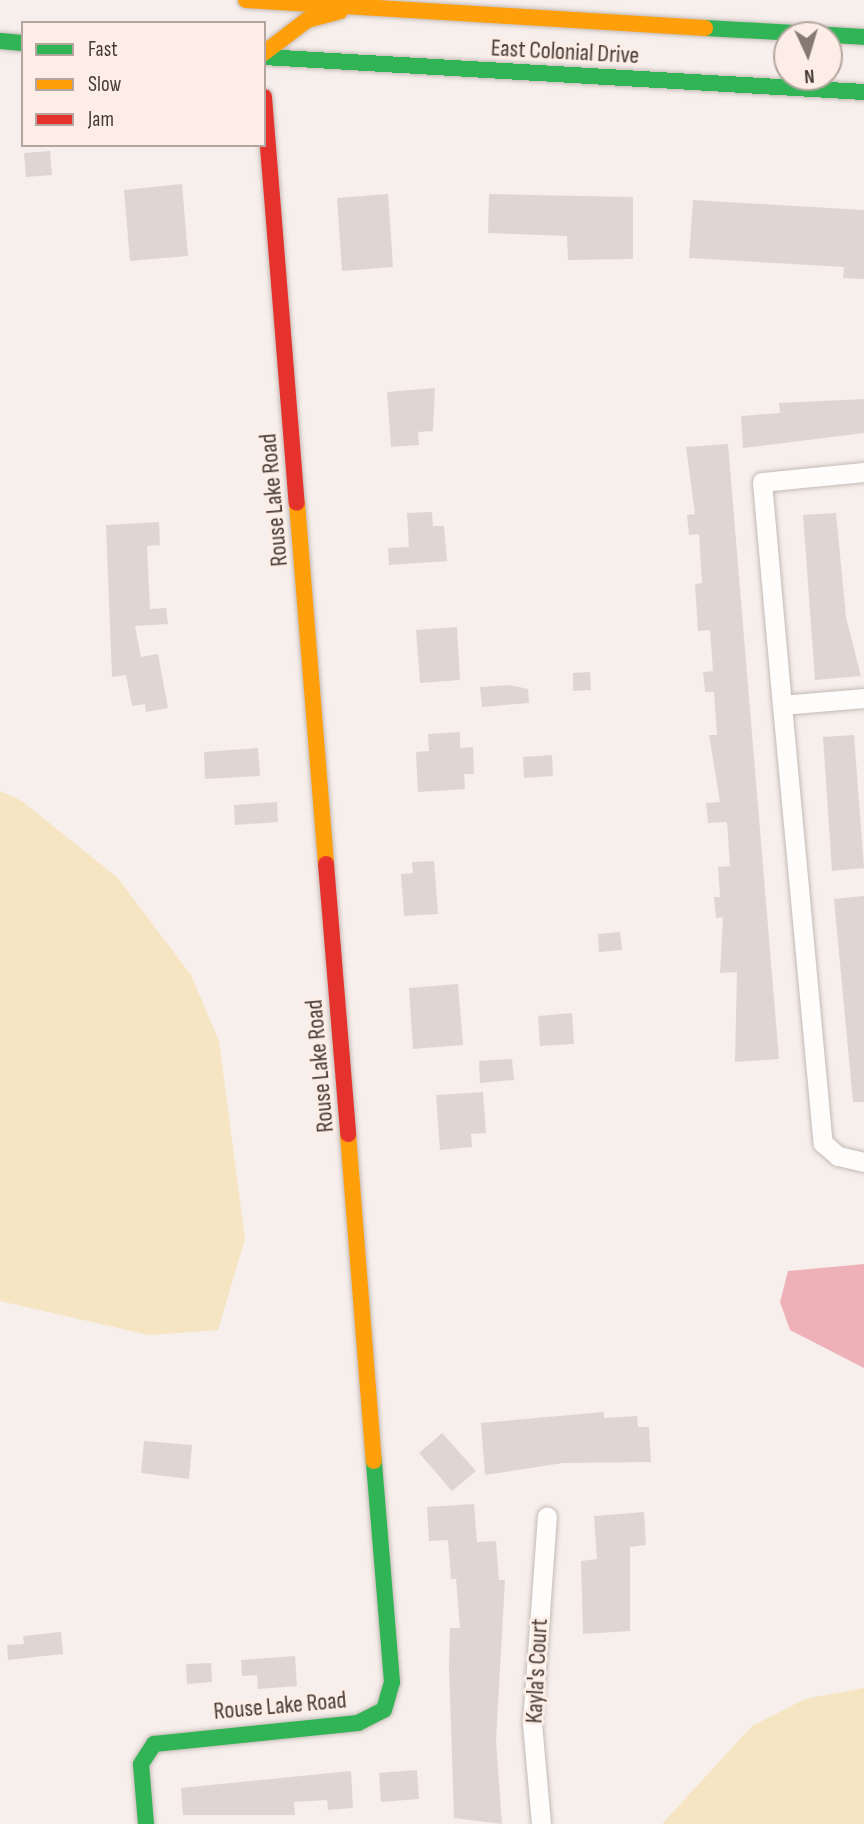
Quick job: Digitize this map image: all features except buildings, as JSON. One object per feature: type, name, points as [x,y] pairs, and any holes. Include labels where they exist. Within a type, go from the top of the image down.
[{"type":"main road","name":"East Colonial Drive","points":[[246,0],[864,37]]},
{"type":"main road","points":[[266,53],[307,20],[356,7]]},
{"type":"main road","points":[[0,41],[21,43]]},
{"type":"main road","name":"East Colonial Drive","points":[[266,55],[864,92]]},
{"type":"main road","name":"Rouse Lake Road","points":[[146,1824],[141,1764],[154,1744],[358,1723],[384,1710],[392,1682],[266,122]]},
{"type":"street","points":[[864,472],[762,482],[823,1143],[838,1156],[864,1161]]},
{"type":"street","points":[[782,705],[864,698]]},
{"type":"street","name":"Kayla's Court","points":[[541,1824],[532,1724],[547,1517]]},
{"type":"shaded area","points":[[0,791],[22,801],[117,877],[191,975],[219,1041],[245,1239],[218,1330],[149,1335],[0,1301]]},
{"type":"shaded area","points":[[864,1264],[864,1368],[790,1330],[780,1302],[788,1271]]},
{"type":"shaded area","points":[[864,1688],[864,1824],[662,1824],[752,1726],[805,1699]]},
{"type":"traffic: fast","points":[[705,28],[864,37]]},
{"type":"traffic: fast","points":[[0,41],[21,43]]},
{"type":"traffic: fast","points":[[266,57],[864,92]]},
{"type":"traffic: fast","points":[[146,1824],[141,1764],[154,1744],[358,1723],[384,1710],[392,1682],[374,1461]]},
{"type":"traffic: slow","points":[[246,0],[705,28]]},
{"type":"traffic: slow","points":[[266,51],[307,20],[340,11]]},
{"type":"traffic: slow","points":[[297,503],[326,864]]},
{"type":"traffic: slow","points":[[348,1134],[374,1461]]},
{"type":"traffic: jam","points":[[266,122],[297,503]]},
{"type":"traffic: jam","points":[[326,864],[348,1134]]}]
